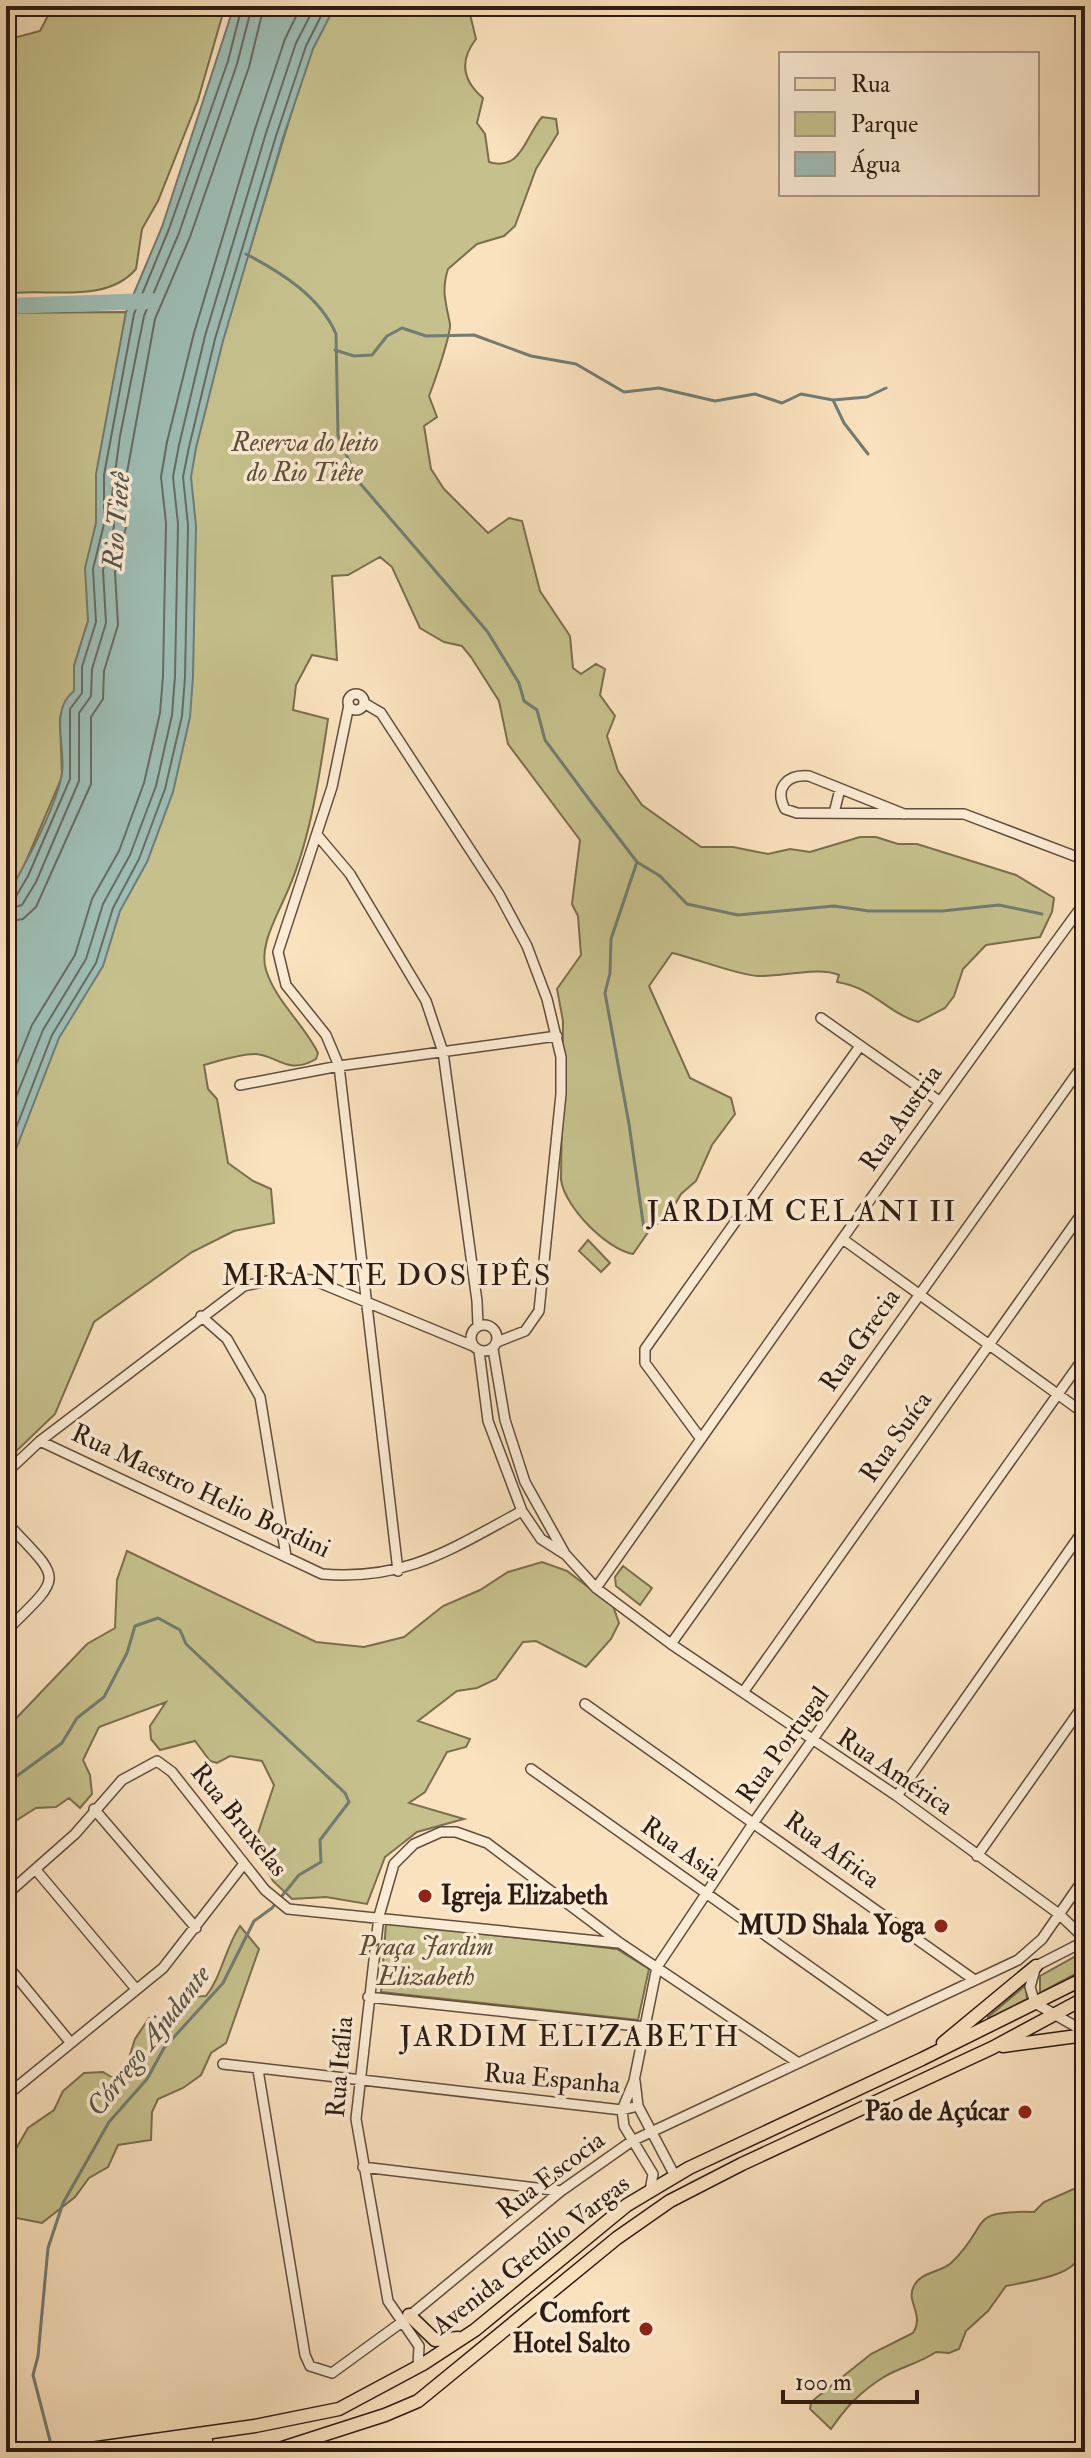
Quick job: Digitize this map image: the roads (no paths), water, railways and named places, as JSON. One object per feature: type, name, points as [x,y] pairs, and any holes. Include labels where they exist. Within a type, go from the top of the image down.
[{"type":"main road","points":[[922,2059],[1036,1966]]},
{"type":"main road","name":"Avenida Getúlio Vargas","points":[[69,2452],[134,2447],[339,2409],[418,2367],[465,2337],[607,2225],[627,2205],[675,2176],[1085,1978]]},
{"type":"main road","name":"Avenida Getúlio Vargas","points":[[270,2452],[385,2415],[418,2401],[617,2238],[670,2201],[742,2164],[992,2048],[1085,1998]]},
{"type":"main road","points":[[992,2048],[1085,2034]]},
{"type":"main road","points":[[617,2238],[666,2198],[675,2176]]},
{"type":"main road","points":[[583,2265],[578,2262],[579,2253],[607,2225]]},
{"type":"main road","points":[[406,2318],[435,2340],[465,2337]]},
{"type":"main road","points":[[181,2452],[193,2443],[255,2426]]},
{"type":"street","points":[[6,1473],[40,1441],[244,1286],[282,1278],[313,1280],[368,1299],[476,1348],[495,1346],[525,1331],[539,1311],[561,1094],[557,1036],[527,946],[499,894],[381,713],[357,695],[350,698],[318,836],[278,952],[286,985],[326,1035],[339,1066],[368,1299],[398,1571]]},
{"type":"street","points":[[904,814],[796,775],[786,780],[781,791],[785,809],[834,813],[904,814],[964,814],[1085,860]]},
{"type":"street","points":[[834,813],[840,789]]},
{"type":"street","points":[[318,836],[350,874],[393,940],[426,1001],[443,1052],[477,1301],[484,1328],[495,1346],[505,1420],[525,1482],[566,1555]]},
{"type":"street","name":"Rua Austria","points":[[596,1588],[939,1101],[1085,902]]},
{"type":"street","points":[[821,1018],[939,1101]]},
{"type":"street","points":[[240,1085],[339,1066],[557,1036]]},
{"type":"street","points":[[701,1439],[645,1363],[645,1349],[860,1046]]},
{"type":"street","name":"Rua Grecia","points":[[671,1644],[1085,1062]]},
{"type":"street","name":"Rua Suíca","points":[[744,1691],[1085,1209]]},
{"type":"street","points":[[844,1240],[1085,1414]]},
{"type":"street","points":[[201,1316],[227,1339],[260,1397],[286,1556]]},
{"type":"street","points":[[443,1331],[484,1328],[525,1331]]},
{"type":"street","points":[[484,1328],[471,1338],[476,1348],[488,1421],[522,1511],[541,1539],[566,1555]]},
{"type":"street","name":"Rua Portugal","points":[[622,2110],[634,2081],[657,1967],[754,1822],[1085,1356]]},
{"type":"street","name":"Rua Maestro Helio Bordini","points":[[40,1441],[322,1574],[353,1577],[398,1571],[428,1560],[522,1511]]},
{"type":"street","points":[[6,1522],[47,1566],[51,1577],[49,1589],[6,1631]]},
{"type":"street","points":[[897,1796],[1085,1528]]},
{"type":"street","name":"Rua América","points":[[566,1555],[596,1588],[671,1644],[897,1796],[1059,1914],[1085,1940]]},
{"type":"street","points":[[977,1856],[1085,1703]]},
{"type":"street","name":"Rua Africa","points":[[585,1704],[973,1979]]},
{"type":"street","name":"Rua Bruxelas","points":[[94,1809],[122,1780],[157,1761],[172,1772],[243,1865],[281,1906],[297,1911],[379,1916],[620,1943]]},
{"type":"street","name":"Rua Asia","points":[[531,1769],[885,2020]]},
{"type":"street","points":[[6,1895],[75,1834],[94,1809],[196,1928]]},
{"type":"street","name":"Rua Itália","points":[[418,2367],[419,2346],[406,2318],[388,2301],[356,2119],[379,1916],[387,1879],[404,1852],[427,1836],[456,1832],[487,1843],[620,1943],[797,2062]]},
{"type":"street","points":[[6,2096],[163,1968],[243,1865]]},
{"type":"street","points":[[36,1870],[136,1989]]},
{"type":"street","name":"Rua Escocia","points":[[258,2070],[305,2355],[310,2366],[318,2371],[339,2371],[561,2191],[632,2141],[1026,1954],[1085,1877]]},
{"type":"street","points":[[1085,1940],[1036,1966],[1030,1987],[1035,2003],[1085,2034]]},
{"type":"street","points":[[6,1964],[70,2042]]},
{"type":"street","points":[[368,1997],[646,2027]]},
{"type":"street","name":"Rua Espanha","points":[[223,2064],[622,2110],[638,2106]]},
{"type":"street","points":[[634,2081],[638,2106],[675,2176]]},
{"type":"street","points":[[622,2110],[624,2126],[653,2174],[650,2191]]},
{"type":"street","points":[[363,2167],[561,2191]]},
{"type":"water","name":"Rio Tietê","points":[[234,6],[335,6],[313,49],[283,138],[223,341],[196,448],[191,477],[196,526],[193,677],[190,717],[173,792],[147,862],[120,911],[103,966],[59,1038],[6,1175],[6,898],[47,819],[62,773],[60,718],[66,699],[74,691],[74,666],[88,621],[85,568],[96,523],[96,474],[126,312],[162,227]]},
{"type":"waterway","points":[[246,254],[298,286],[320,308],[336,334],[338,436],[358,481],[487,631],[519,683],[524,701],[537,710],[545,740],[637,862],[660,876],[687,904],[738,915],[834,906],[869,911],[942,911],[999,905],[1042,914]]},
{"type":"waterway","points":[[6,306],[152,301]]},
{"type":"waterway","points":[[335,350],[354,356],[372,355],[387,336],[402,328],[426,336],[474,335],[531,356],[576,364],[624,392],[659,388],[715,401],[755,394],[782,403],[801,394],[833,400],[844,423],[868,454]]},
{"type":"waterway","points":[[833,400],[867,397],[886,388]]},
{"type":"waterway","points":[[637,862],[611,939],[610,973],[605,993],[644,1229]]},
{"type":"waterway","name":"Córrego Ajudante","points":[[6,1784],[62,1743],[77,1718],[104,1697],[127,1653],[135,1626],[158,1618],[180,1630],[186,1644],[345,1793],[349,1802],[320,1840],[321,1862],[299,1875],[272,1908],[254,1921],[223,1983],[164,2048],[147,2079],[109,2122],[63,2203],[48,2248],[38,2356],[33,2375],[53,2452]]},
{"type":"place","name":"Igreja Elizabeth","points":[[425,1896]]},
{"type":"place","name":"MUD Shala Yoga","points":[[941,1926]]},
{"type":"place","name":"Pão de Açúcar","points":[[1025,2112]]},
{"type":"place","name":"Comfort Hotel Salto","points":[[646,2329]]},
{"type":"district","name":"JARDIM CELANI II","points":[[802,1211]]},
{"type":"district","name":"MIRANTE DOS IPÊS","points":[[387,1275]]},
{"type":"district","name":"JARDIM ELIZABETH","points":[[570,2036]]},
{"type":"park label","name":"Reserva do leito do Rio Tiête","points":[[305,458]]},
{"type":"park label","name":"Praça Jardim Elizabeth","points":[[426,1962]]}]
